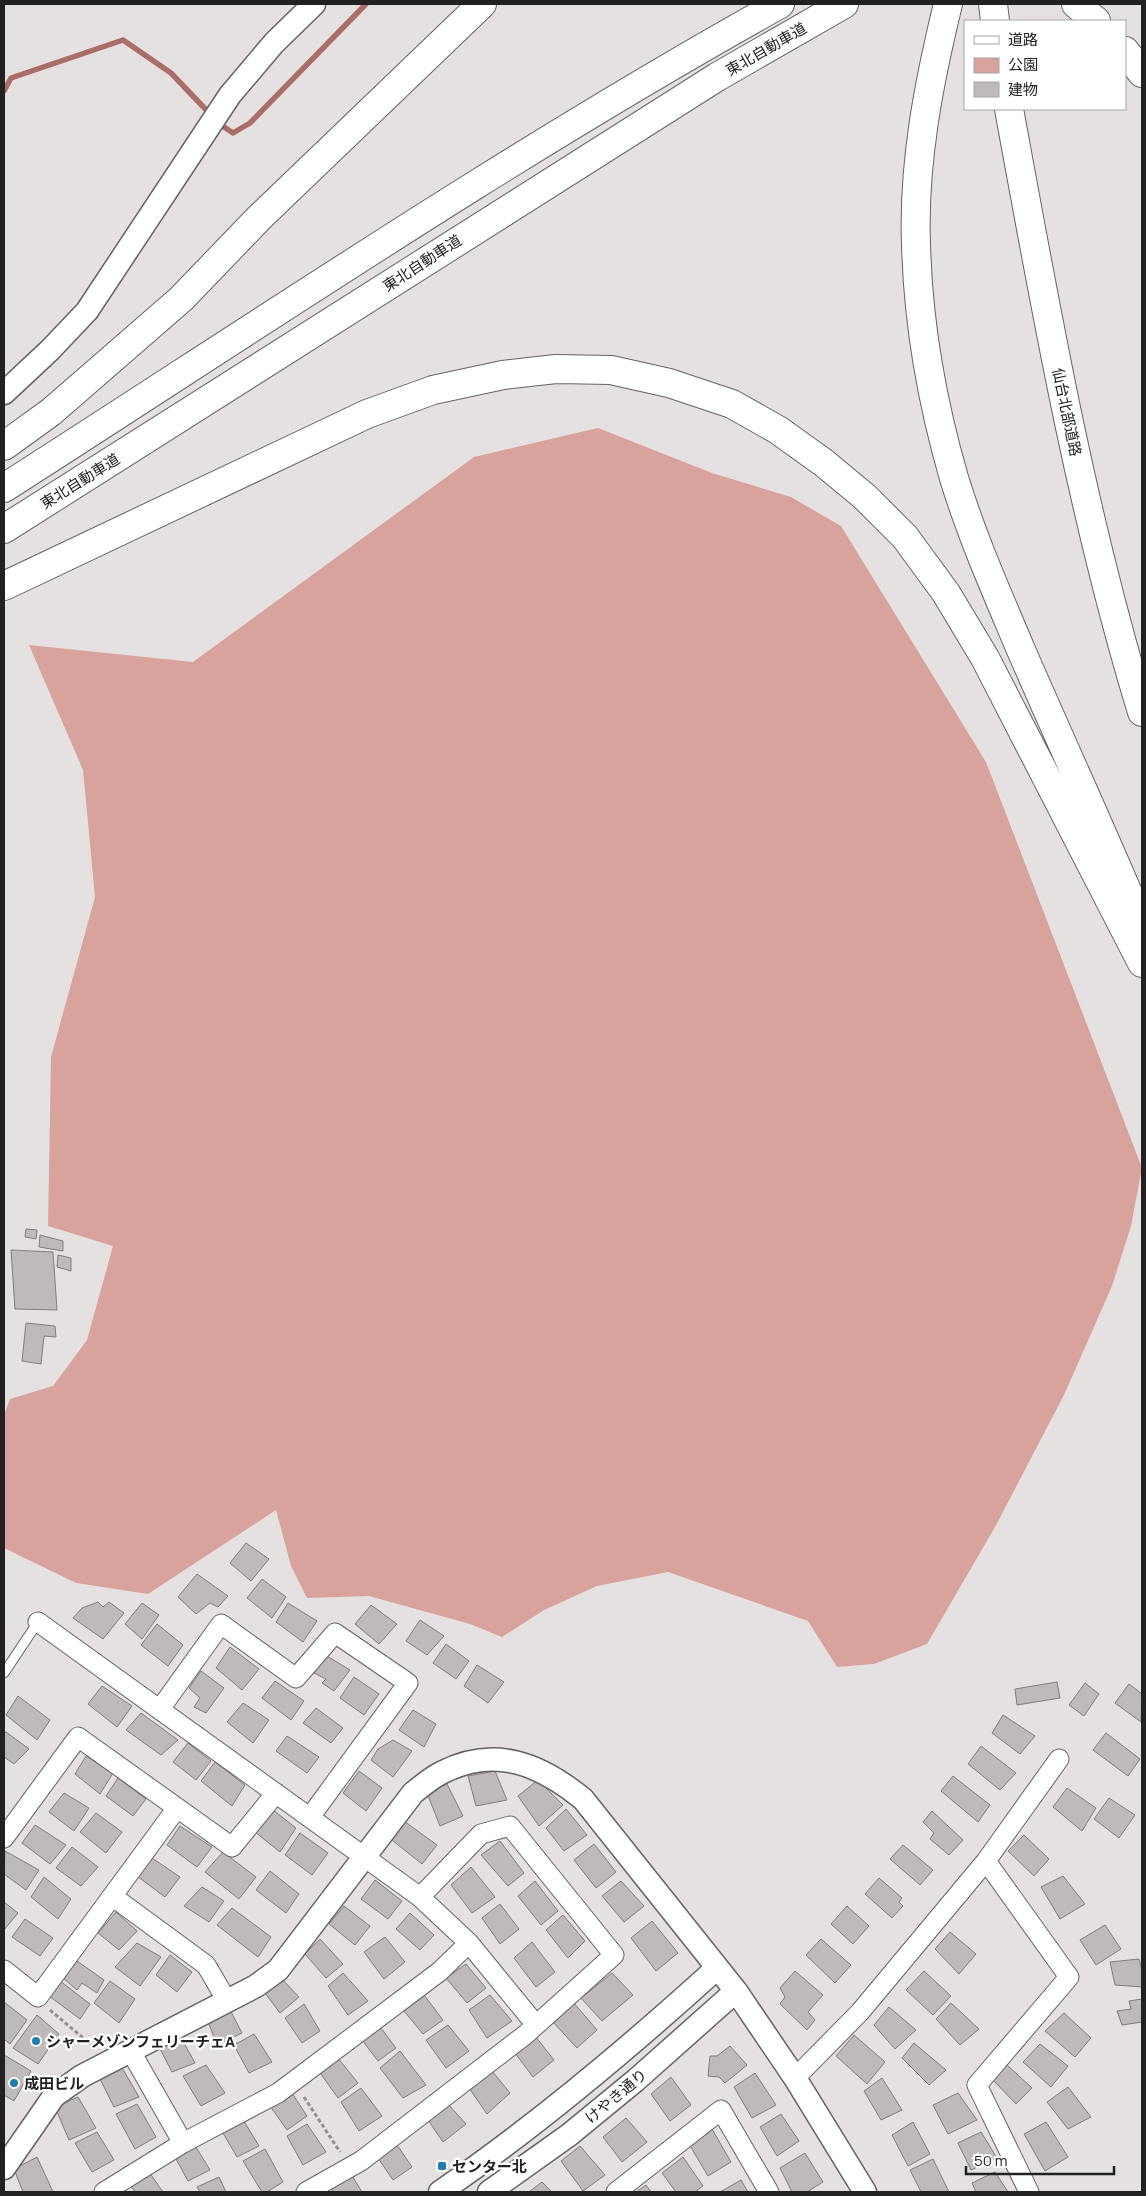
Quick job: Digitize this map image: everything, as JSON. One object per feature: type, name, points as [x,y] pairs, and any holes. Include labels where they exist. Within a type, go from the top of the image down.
[{"type":"highway","points":[[4,446],[51,412],[124,351],[181,299],[259,218],[482,4]]},
{"type":"highway","points":[[4,488],[471,188],[698,49],[780,4]]},
{"type":"highway","name":"東北自動車道","points":[[4,529],[717,77],[844,4]]},
{"type":"highway","points":[[948,4],[934,62],[924,116],[917,187],[916,242],[920,308],[933,393],[955,479],[985,565],[1142,926]]},
{"type":"highway","points":[[993,4],[995,20]]},
{"type":"highway","points":[[1076,4],[1095,20]]},
{"type":"highway","points":[[1126,52],[1142,73]]},
{"type":"highway","name":"仙台北部道路","points":[[1009,110],[1058,370],[1092,524],[1128,666],[1142,712]]},
{"type":"highway","points":[[4,586],[367,414],[433,390],[503,375],[556,368],[611,370],[669,384],[732,404],[778,430],[824,463],[865,497],[905,537],[940,585],[985,658],[1142,963]]},
{"type":"street","points":[[4,393],[50,350],[87,311],[220,108],[274,43],[314,4]]},
{"type":"street","points":[[38,1622],[420,1897],[469,1943],[536,2025]]},
{"type":"street","points":[[160,1710],[221,1624],[296,1678],[335,1633],[408,1683],[310,1817]]},
{"type":"street","points":[[4,1838],[78,1737],[232,1847],[276,1793]]},
{"type":"street","points":[[795,2078],[860,2012],[986,1862],[1059,1759]]},
{"type":"street","points":[[4,2168],[54,2096],[82,2076],[256,1986],[278,1970],[413,1793],[441,1773],[474,1760],[514,1760],[556,1779],[583,1799],[736,1990],[795,2078],[858,2190]]},
{"type":"street","points":[[4,1970],[38,1997],[177,1808]]},
{"type":"street","points":[[306,2192],[350,2168],[368,2155],[536,2025],[614,1955],[510,1826],[481,1834],[420,1897]]},
{"type":"street","points":[[986,1862],[1069,1977],[977,2085],[1030,2192]]},
{"type":"street","points":[[112,1896],[206,1965],[226,2001]]},
{"type":"street","points":[[104,2192],[183,2143],[278,2093],[439,1972],[469,1943]]},
{"type":"street","points":[[440,2192],[479,2166],[622,2054],[717,1968]]},
{"type":"street","name":"けやき通り","points":[[489,2192],[569,2135],[636,2080],[736,1990]]},
{"type":"street","points":[[130,2050],[183,2143]]},
{"type":"street","points":[[616,2192],[721,2110],[769,2192]]},
{"type":"lane","points":[[4,1673],[38,1622]]},
{"type":"path","points":[[38,1997],[110,2061]]},
{"type":"path","points":[[294,2081],[350,2168]]},
{"type":"green space","points":[[598,428],[712,473],[791,497],[841,526],[986,762],[1142,1168],[1131,1226],[1112,1286],[1064,1395],[995,1527],[927,1644],[874,1664],[837,1667],[808,1621],[668,1572],[597,1586],[544,1610],[502,1637],[470,1624],[369,1596],[307,1598],[291,1566],[276,1510],[148,1594],[76,1583],[4,1548],[4,1415],[10,1399],[53,1386],[87,1340],[113,1246],[48,1226],[51,1057],[95,897],[83,770],[29,645],[193,662],[474,457]]},
{"type":"building","points":[[26,1229],[37,1230],[36,1239],[25,1237]]},
{"type":"building","points":[[40,1235],[63,1241],[63,1251],[39,1247]]},
{"type":"building","points":[[11,1250],[53,1252],[57,1310],[15,1309]]},
{"type":"building","points":[[58,1255],[71,1258],[71,1271],[57,1267]]},
{"type":"building","points":[[26,1323],[55,1326],[56,1337],[44,1336],[41,1364],[22,1361]]},
{"type":"building","points":[[246,1543],[269,1559],[251,1581],[230,1563]]},
{"type":"building","points":[[197,1574],[228,1596],[218,1607],[210,1603],[196,1614],[178,1597]]},
{"type":"building","points":[[262,1579],[286,1597],[272,1618],[247,1598]]},
{"type":"building","points":[[98,1602],[103,1607],[109,1602],[124,1613],[103,1639],[73,1618],[82,1608]]},
{"type":"building","points":[[142,1603],[159,1615],[142,1639],[125,1624]]},
{"type":"building","points":[[288,1603],[317,1621],[303,1642],[276,1622]]},
{"type":"building","points":[[371,1605],[397,1624],[379,1644],[355,1624]]},
{"type":"building","points":[[420,1620],[444,1636],[427,1655],[406,1641]]},
{"type":"building","points":[[157,1624],[183,1645],[168,1666],[141,1645]]},
{"type":"building","points":[[446,1644],[469,1661],[456,1679],[433,1663]]},
{"type":"building","points":[[230,1647],[259,1669],[242,1690],[216,1668]]},
{"type":"building","points":[[327,1656],[350,1670],[334,1691],[322,1683],[326,1679],[314,1673]]},
{"type":"building","points":[[477,1665],[504,1682],[488,1703],[464,1686]]},
{"type":"building","points":[[201,1671],[224,1688],[206,1713],[194,1707],[200,1698],[189,1688]]},
{"type":"building","points":[[354,1677],[379,1694],[364,1715],[340,1698]]},
{"type":"building","points":[[275,1681],[304,1701],[291,1720],[262,1698]]},
{"type":"building","points":[[1057,1682],[1060,1698],[1017,1705],[1015,1689]]},
{"type":"building","points":[[1085,1683],[1099,1694],[1084,1716],[1069,1705]]},
{"type":"building","points":[[1129,1684],[1142,1694],[1141,1722],[1115,1703]]},
{"type":"building","points":[[102,1686],[132,1706],[117,1727],[88,1704]]},
{"type":"building","points":[[18,1696],[50,1720],[37,1740],[6,1715]]},
{"type":"building","points":[[243,1703],[269,1720],[253,1743],[227,1722]]},
{"type":"building","points":[[316,1708],[343,1728],[331,1743],[303,1723]]},
{"type":"building","points":[[413,1710],[436,1724],[424,1747],[399,1730]]},
{"type":"building","points":[[141,1713],[178,1740],[161,1755],[126,1730]]},
{"type":"building","points":[[1003,1715],[1035,1736],[1020,1754],[992,1733]]},
{"type":"building","points":[[6,1732],[29,1749],[14,1764],[4,1757],[4,1734]]},
{"type":"building","points":[[1106,1733],[1140,1759],[1128,1776],[1093,1750]]},
{"type":"building","points":[[287,1736],[319,1757],[307,1773],[276,1751]]},
{"type":"building","points":[[393,1740],[412,1751],[393,1777],[371,1760],[378,1749]]},
{"type":"building","points":[[188,1743],[211,1761],[196,1780],[173,1762]]},
{"type":"building","points":[[981,1746],[1016,1773],[1000,1790],[968,1764]]},
{"type":"building","points":[[86,1756],[113,1773],[100,1794],[75,1774]]},
{"type":"building","points":[[215,1762],[245,1785],[232,1806],[201,1781]]},
{"type":"building","points":[[359,1771],[382,1788],[366,1811],[343,1793]]},
{"type":"building","points":[[495,1771],[507,1800],[476,1806],[468,1776]]},
{"type":"building","points":[[953,1776],[990,1805],[978,1822],[941,1791]]},
{"type":"building","points":[[118,1778],[146,1799],[133,1816],[106,1796]]},
{"type":"building","points":[[538,1780],[563,1805],[539,1826],[518,1796]]},
{"type":"building","points":[[447,1784],[463,1816],[440,1826],[427,1793]]},
{"type":"building","points":[[1067,1788],[1096,1808],[1082,1831],[1053,1807]]},
{"type":"building","points":[[64,1793],[89,1808],[74,1831],[49,1812]]},
{"type":"building","points":[[1109,1798],[1135,1815],[1119,1838],[1094,1819]]},
{"type":"building","points":[[566,1809],[587,1835],[564,1851],[546,1828]]},
{"type":"building","points":[[273,1810],[296,1828],[280,1852],[255,1832]]},
{"type":"building","points":[[932,1811],[963,1840],[949,1855],[930,1839],[934,1833],[923,1822]]},
{"type":"building","points":[[96,1813],[122,1832],[106,1853],[80,1832]]},
{"type":"building","points":[[404,1821],[437,1845],[422,1864],[392,1840]]},
{"type":"building","points":[[35,1825],[66,1845],[50,1864],[22,1843]]},
{"type":"building","points":[[180,1826],[212,1847],[197,1867],[167,1845]]},
{"type":"building","points":[[300,1833],[328,1853],[312,1875],[285,1855]]},
{"type":"building","points":[[1024,1835],[1049,1859],[1034,1876],[1008,1851]]},
{"type":"building","points":[[500,1841],[524,1873],[508,1886],[481,1855]]},
{"type":"building","points":[[594,1844],[616,1872],[596,1888],[574,1860]]},
{"type":"building","points":[[903,1845],[933,1870],[920,1885],[890,1859]]},
{"type":"building","points":[[72,1847],[98,1867],[81,1886],[56,1868]]},
{"type":"building","points":[[5,1851],[39,1870],[26,1890],[4,1874]]},
{"type":"building","points":[[223,1852],[256,1877],[239,1899],[205,1872]]},
{"type":"building","points":[[152,1858],[180,1877],[165,1897],[137,1876]]},
{"type":"building","points":[[471,1867],[495,1897],[472,1913],[451,1885]]},
{"type":"building","points":[[270,1871],[299,1894],[286,1913],[256,1890]]},
{"type":"building","points":[[1063,1876],[1085,1904],[1060,1919],[1041,1887]]},
{"type":"building","points":[[44,1877],[71,1899],[58,1919],[31,1897]]},
{"type":"building","points":[[879,1878],[902,1898],[899,1902],[903,1906],[892,1918],[865,1894]]},
{"type":"building","points":[[375,1880],[402,1901],[388,1919],[361,1899]]},
{"type":"building","points":[[535,1881],[558,1911],[541,1925],[518,1896]]},
{"type":"building","points":[[621,1881],[644,1906],[624,1922],[602,1896]]},
{"type":"building","points":[[202,1887],[224,1901],[209,1922],[184,1906]]},
{"type":"building","points":[[4,1902],[18,1913],[4,1930]]},
{"type":"building","points":[[500,1904],[519,1929],[500,1944],[482,1918]]},
{"type":"building","points":[[344,1906],[370,1926],[355,1945],[329,1924]]},
{"type":"building","points":[[847,1906],[869,1926],[853,1944],[831,1924]]},
{"type":"building","points":[[232,1908],[271,1937],[258,1957],[217,1925]]},
{"type":"building","points":[[116,1912],[137,1931],[119,1950],[98,1933]]},
{"type":"building","points":[[410,1913],[434,1935],[420,1950],[396,1929]]},
{"type":"building","points":[[563,1915],[585,1941],[568,1958],[546,1930]]},
{"type":"building","points":[[25,1919],[53,1938],[40,1956],[12,1937]]},
{"type":"building","points":[[652,1921],[678,1953],[656,1971],[631,1938]]},
{"type":"building","points":[[1105,1925],[1121,1949],[1096,1965],[1080,1940]]},
{"type":"building","points":[[950,1932],[976,1954],[959,1974],[935,1949]]},
{"type":"building","points":[[385,1937],[405,1962],[384,1979],[364,1952]]},
{"type":"building","points":[[320,1939],[343,1964],[326,1978],[305,1954]]},
{"type":"building","points":[[821,1939],[851,1965],[835,1983],[806,1955]]},
{"type":"building","points":[[532,1942],[555,1972],[536,1987],[514,1958]]},
{"type":"building","points":[[137,1943],[161,1957],[140,1986],[115,1967]]},
{"type":"building","points":[[170,1955],[192,1972],[177,1992],[156,1975]]},
{"type":"building","points":[[1139,1959],[1142,1970],[1142,1987],[1115,1985],[1110,1962]]},
{"type":"building","points":[[77,1961],[104,1980],[97,1993],[82,1983],[77,1990],[63,1978]]},
{"type":"building","points":[[466,1964],[486,1988],[467,2003],[446,1978]]},
{"type":"building","points":[[795,1971],[823,1995],[808,2012],[815,2020],[807,2030],[780,2004],[785,1997],[780,1988]]},
{"type":"building","points":[[924,1971],[951,1996],[933,2015],[906,1990]]},
{"type":"building","points":[[343,1973],[368,2001],[348,2015],[328,1986]]},
{"type":"building","points":[[612,1973],[633,1995],[602,2021],[581,1998]]},
{"type":"building","points":[[280,1977],[299,1997],[280,2013],[262,1989]]},
{"type":"building","points":[[60,1981],[90,2004],[80,2019],[49,1996]]},
{"type":"building","points":[[110,1981],[135,1999],[119,2023],[94,2003]]},
{"type":"building","points":[[424,1995],[443,2020],[423,2034],[404,2011]]},
{"type":"building","points":[[490,1995],[512,2021],[487,2038],[469,2010]]},
{"type":"building","points":[[1142,1999],[1142,2022],[1122,2025],[1117,2011],[1131,2009],[1129,2001]]},
{"type":"building","points":[[4,2002],[27,2020],[10,2044],[4,2039]]},
{"type":"building","points":[[573,2002],[597,2030],[577,2048],[552,2021]]},
{"type":"building","points":[[951,2003],[979,2029],[960,2045],[936,2019]]},
{"type":"building","points":[[304,2004],[320,2031],[302,2043],[285,2018]]},
{"type":"building","points":[[889,2007],[916,2030],[895,2049],[874,2025]]},
{"type":"building","points":[[229,2008],[242,2033],[217,2045],[207,2019]]},
{"type":"building","points":[[1064,2013],[1091,2038],[1075,2057],[1045,2031]]},
{"type":"building","name":"シャーメゾンフェリーチェA","points":[[37,2015],[59,2034],[38,2064],[13,2048]]},
{"type":"building","points":[[448,2025],[469,2051],[446,2068],[426,2040]]},
{"type":"building","points":[[381,2028],[396,2048],[378,2061],[362,2040]]},
{"type":"building","points":[[179,2034],[195,2063],[172,2072],[158,2045]]},
{"type":"building","points":[[254,2034],[272,2062],[249,2073],[234,2045]]},
{"type":"building","points":[[854,2035],[885,2062],[867,2084],[836,2056]]},
{"type":"building","points":[[535,2036],[554,2060],[533,2077],[515,2053]]},
{"type":"building","points":[[914,2043],[946,2070],[929,2085],[902,2058]]},
{"type":"building","points":[[1040,2044],[1068,2066],[1051,2087],[1023,2062]]},
{"type":"building","points":[[730,2046],[747,2065],[725,2083],[719,2077],[708,2076],[710,2056],[717,2056]]},
{"type":"building","points":[[400,2051],[426,2085],[403,2098],[380,2068]]},
{"type":"building","name":"成田ビル","points":[[4,2055],[31,2071],[14,2101],[4,2095]]},
{"type":"building","points":[[337,2057],[358,2083],[338,2098],[318,2070]]},
{"type":"building","points":[[206,2065],[225,2093],[201,2106],[183,2076]]},
{"type":"building","points":[[1007,2065],[1032,2088],[1016,2104],[992,2079]]},
{"type":"building","points":[[121,2066],[139,2097],[114,2107],[99,2077]]},
{"type":"building","points":[[492,2071],[510,2093],[487,2114],[469,2088]]},
{"type":"building","points":[[755,2073],[776,2105],[752,2118],[734,2087]]},
{"type":"building","points":[[671,2077],[691,2105],[670,2121],[651,2094]]},
{"type":"building","points":[[882,2078],[902,2110],[881,2120],[864,2091]]},
{"type":"building","points":[[1068,2087],[1091,2117],[1068,2129],[1047,2102]]},
{"type":"building","points":[[361,2088],[382,2116],[359,2131],[341,2102]]},
{"type":"building","points":[[290,2090],[307,2116],[287,2130],[268,2103]]},
{"type":"building","points":[[958,2093],[977,2120],[948,2134],[933,2105]]},
{"type":"building","points":[[78,2097],[96,2128],[69,2140],[55,2107]]},
{"type":"building","points":[[137,2104],[156,2137],[135,2149],[116,2114]]},
{"type":"building","points":[[448,2104],[466,2124],[443,2142],[428,2120]]},
{"type":"building","points":[[781,2114],[799,2141],[777,2156],[760,2127]]},
{"type":"building","points":[[242,2118],[259,2146],[237,2157],[220,2128]]},
{"type":"building","points":[[626,2118],[647,2142],[622,2162],[603,2137]]},
{"type":"building","points":[[913,2122],[930,2154],[908,2166],[892,2135]]},
{"type":"building","points":[[1046,2122],[1068,2157],[1045,2171],[1024,2134]]},
{"type":"building","points":[[307,2124],[326,2152],[303,2165],[287,2136]]},
{"type":"building","points":[[712,2129],[731,2162],[708,2176],[689,2144]]},
{"type":"building","points":[[97,2132],[114,2160],[92,2172],[75,2143]]},
{"type":"building","points":[[981,2132],[997,2158],[971,2170],[958,2143]]},
{"type":"building","points":[[395,2142],[412,2167],[393,2180],[376,2155]]},
{"type":"building","points":[[194,2144],[210,2170],[188,2181],[175,2157]]},
{"type":"building","points":[[580,2146],[605,2175],[583,2191],[561,2161]]},
{"type":"building","points":[[265,2149],[283,2182],[267,2192],[262,2192],[243,2161]]},
{"type":"building","points":[[805,2153],[823,2182],[807,2192],[792,2192],[780,2168]]},
{"type":"building","points":[[37,2157],[53,2192],[23,2192],[14,2169]]},
{"type":"building","points":[[683,2157],[703,2186],[695,2192],[676,2192],[662,2173]]},
{"type":"building","points":[[933,2159],[949,2192],[921,2192],[910,2170]]},
{"type":"building","points":[[149,2172],[163,2192],[135,2192],[129,2183]]},
{"type":"building","points":[[995,2172],[1008,2192],[976,2192],[972,2183]]},
{"type":"building","points":[[351,2174],[362,2192],[333,2192],[331,2187]]},
{"type":"building","points":[[219,2177],[226,2192],[200,2192],[197,2187]]},
{"type":"building","points":[[741,2180],[748,2192],[720,2192]]},
{"type":"building","points":[[542,2182],[552,2192],[529,2192]]},
{"type":"building","points":[[646,2185],[651,2192],[636,2192]]},
{"type":"waterway","points":[[218,123],[233,133],[250,123],[366,4]]},
{"type":"waterway","points":[[4,91],[11,78],[123,40],[171,73],[212,116]]},
{"type":"place","name":"シャーメゾンフェリーチェA","points":[[36,2041]]},
{"type":"place","name":"成田ビル","points":[[14,2083]]},
{"type":"place","name":"センター北","points":[[442,2166]]}]
